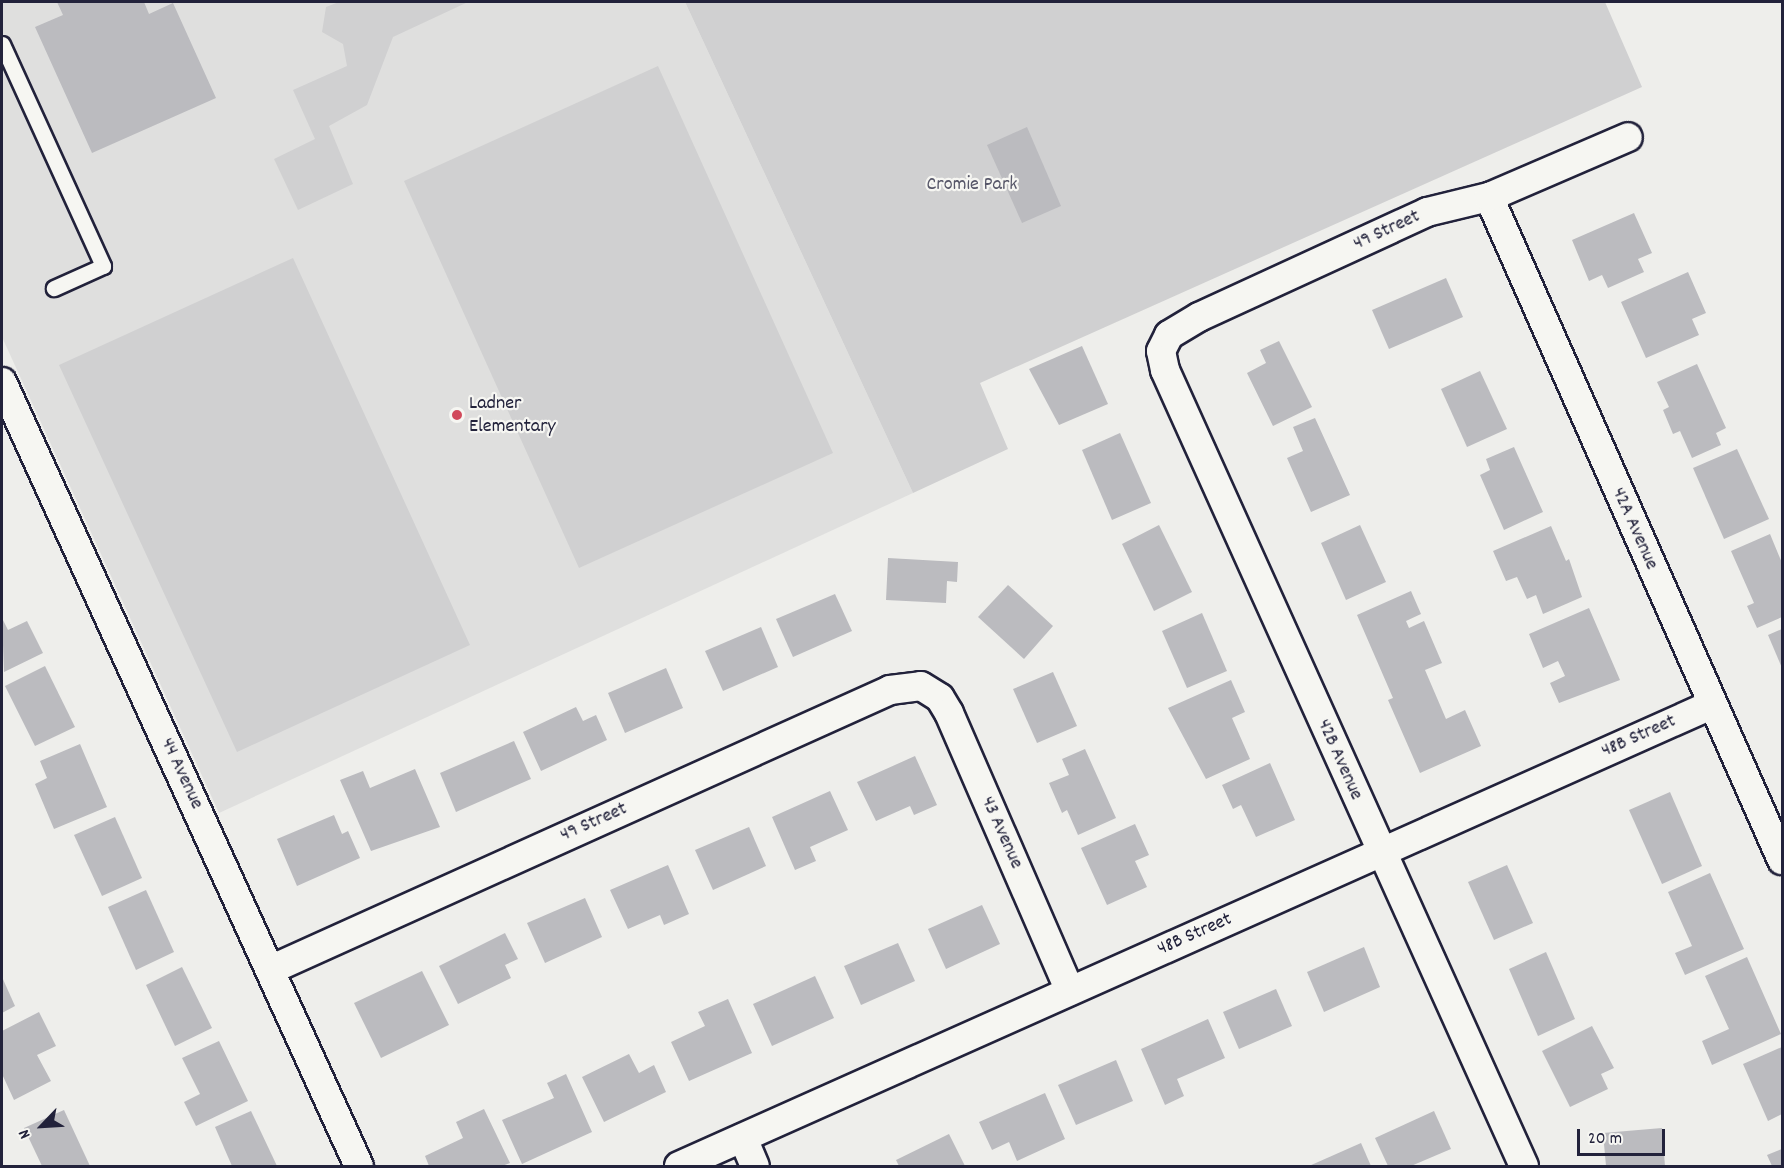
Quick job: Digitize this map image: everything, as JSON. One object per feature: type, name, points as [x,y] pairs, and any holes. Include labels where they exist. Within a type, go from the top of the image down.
[{"type":"street","name":"49 Street","points":[[1161,351],[1169,335],[1199,317],[1427,212],[1489,197],[1628,137]]},
{"type":"street","name":"42A Avenue","points":[[1489,197],[1711,705],[1782,860]]},
{"type":"street","name":"42B Avenue","points":[[1161,351],[1165,370],[1380,853],[1524,1167]]},
{"type":"street","name":"44 Avenue","points":[[2,382],[359,1167]]},
{"type":"street","name":"49 Street","points":[[270,970],[890,690],[921,686]]},
{"type":"street","name":"43 Avenue","points":[[921,686],[940,698],[949,713],[1070,991]]},
{"type":"street","name":"48B Street","points":[[679,1167],[1711,705]]},
{"type":"street","points":[[742,1138],[755,1167]]},
{"type":"lane","points":[[2,44],[103,266],[54,288]]},
{"type":"shaded area","name":"Ladner Elementary","points":[[2,2],[685,2],[913,493],[219,813],[2,337]]},
{"type":"green space","points":[[339,2],[468,2],[393,37],[367,105],[329,126],[353,184],[298,210],[274,159],[315,139],[293,90],[347,66],[343,44],[322,32],[326,7]]},
{"type":"green space","name":"Cromie Park","points":[[685,2],[1605,2],[1642,87],[980,383],[1008,449],[913,493]]},
{"type":"green space","points":[[658,66],[833,453],[579,568],[404,181]]},
{"type":"green space","points":[[293,258],[470,645],[237,752],[59,365]]},
{"type":"building","points":[[57,2],[144,2],[149,14],[173,3],[216,98],[92,153],[35,27],[63,15]]},
{"type":"building","points":[[1027,127],[1061,206],[1022,223],[987,145]]},
{"type":"building","points":[[1634,213],[1652,253],[1638,259],[1644,272],[1608,288],[1602,275],[1589,281],[1572,240]]},
{"type":"building","points":[[1688,272],[1706,313],[1692,319],[1699,335],[1646,358],[1621,302]]},
{"type":"building","points":[[1446,278],[1463,317],[1389,349],[1372,310]]},
{"type":"building","points":[[1279,341],[1312,407],[1273,426],[1247,373],[1266,363],[1260,350]]},
{"type":"building","points":[[1082,346],[1108,404],[1059,425],[1029,369]]},
{"type":"building","points":[[1697,364],[1726,428],[1716,433],[1721,445],[1692,458],[1680,431],[1673,434],[1663,410],[1669,407],[1657,382]]},
{"type":"building","points":[[1480,371],[1507,429],[1467,447],[1441,389]]},
{"type":"building","points":[[1315,418],[1350,495],[1311,512],[1287,458],[1303,451],[1293,427]]},
{"type":"building","points":[[1120,433],[1151,503],[1112,520],[1082,450]]},
{"type":"building","points":[[1514,447],[1543,512],[1504,530],[1480,475],[1490,470],[1486,459]]},
{"type":"building","points":[[1737,449],[1769,519],[1724,539],[1693,468]]},
{"type":"building","points":[[1159,525],[1192,592],[1154,611],[1122,544]]},
{"type":"building","points":[[1360,525],[1386,582],[1346,600],[1321,543]]},
{"type":"building","points":[[1551,526],[1566,561],[1569,559],[1582,597],[1543,614],[1536,595],[1527,599],[1517,577],[1506,581],[1493,551]]},
{"type":"building","points":[[1770,534],[1782,563],[1782,617],[1757,628],[1747,606],[1754,603],[1731,551]]},
{"type":"building","points":[[888,558],[958,562],[957,582],[947,581],[946,603],[886,600]]},
{"type":"building","points":[[1008,585],[1053,626],[1024,659],[978,617]]},
{"type":"building","points":[[1411,591],[1421,614],[1406,621],[1409,628],[1424,621],[1442,663],[1425,670],[1446,719],[1465,710],[1481,746],[1420,773],[1388,700],[1393,698],[1357,615]]},
{"type":"building","points":[[835,594],[852,631],[793,657],[776,619]]},
{"type":"building","points":[[1589,608],[1620,680],[1559,703],[1550,683],[1565,676],[1558,661],[1543,668],[1529,634]]},
{"type":"building","points":[[1202,613],[1227,671],[1187,688],[1162,631]]},
{"type":"building","points":[[2,618],[8,630],[27,621],[43,653],[4,672]]},
{"type":"building","points":[[761,627],[778,667],[723,691],[705,651]]},
{"type":"building","points":[[1782,629],[1782,668],[1768,635]]},
{"type":"building","points":[[45,666],[75,727],[35,746],[5,686]]},
{"type":"building","points":[[666,668],[683,708],[625,733],[608,693]]},
{"type":"building","points":[[1053,672],[1077,726],[1037,743],[1013,689]]},
{"type":"building","points":[[1231,680],[1245,712],[1232,718],[1250,759],[1206,779],[1168,708]]},
{"type":"building","points":[[576,707],[583,721],[596,715],[607,740],[541,771],[523,732]]},
{"type":"building","points":[[514,741],[531,779],[456,812],[440,773]]},
{"type":"building","points":[[80,744],[107,807],[54,829],[35,784],[47,778],[40,761]]},
{"type":"building","points":[[1085,749],[1116,818],[1078,835],[1067,810],[1062,813],[1049,783],[1069,775],[1062,759]]},
{"type":"building","points":[[915,756],[937,805],[914,815],[910,806],[876,821],[857,782]]},
{"type":"building","points":[[1270,763],[1295,820],[1256,837],[1241,805],[1233,809],[1222,785]]},
{"type":"building","points":[[415,769],[440,827],[371,851],[340,780],[363,771],[370,788]]},
{"type":"building","points":[[830,791],[848,830],[810,847],[816,861],[795,870],[772,817]]},
{"type":"building","points":[[1670,792],[1702,866],[1662,884],[1629,810]]},
{"type":"building","points":[[334,815],[342,834],[348,831],[360,858],[297,886],[277,839]]},
{"type":"building","points":[[115,817],[142,878],[102,896],[74,835]]},
{"type":"building","points":[[1135,824],[1149,855],[1135,861],[1147,887],[1107,905],[1081,848]]},
{"type":"building","points":[[749,827],[766,866],[713,890],[695,850]]},
{"type":"building","points":[[668,865],[689,914],[664,925],[660,915],[628,929],[610,890]]},
{"type":"building","points":[[1507,865],[1533,923],[1494,940],[1468,882]]},
{"type":"building","points":[[1710,873],[1744,949],[1685,975],[1675,953],[1692,946],[1668,892]]},
{"type":"building","points":[[146,890],[174,952],[136,970],[108,907]]},
{"type":"building","points":[[585,898],[602,937],[545,963],[527,923]]},
{"type":"building","points":[[982,905],[1000,944],[946,969],[928,929]]},
{"type":"building","points":[[505,933],[518,959],[505,965],[511,978],[458,1004],[439,966]]},
{"type":"building","points":[[898,943],[915,981],[861,1005],[844,966]]},
{"type":"building","points":[[1364,947],[1380,987],[1324,1012],[1307,972]]},
{"type":"building","points":[[1546,952],[1575,1019],[1538,1036],[1509,969]]},
{"type":"building","points":[[1747,957],[1781,1034],[1712,1065],[1702,1041],[1729,1029],[1705,976]]},
{"type":"building","points":[[182,967],[212,1028],[175,1046],[146,985]]},
{"type":"building","points":[[422,971],[449,1025],[381,1058],[354,1003]]},
{"type":"building","points":[[815,976],[834,1018],[772,1046],[753,1004]]},
{"type":"building","points":[[2,977],[15,1006],[2,1013]]},
{"type":"building","points":[[1276,989],[1292,1026],[1239,1049],[1223,1012]]},
{"type":"building","points":[[728,999],[752,1053],[689,1081],[671,1042],[705,1026],[698,1012]]},
{"type":"building","points":[[39,1012],[56,1046],[37,1055],[51,1081],[14,1100],[2,1074],[2,1031]]},
{"type":"building","points":[[1208,1019],[1225,1058],[1177,1079],[1184,1096],[1165,1105],[1141,1049]]},
{"type":"building","points":[[1592,1026],[1614,1068],[1601,1074],[1608,1089],[1570,1107],[1542,1051]]},
{"type":"building","points":[[219,1041],[248,1101],[196,1126],[184,1102],[200,1094],[182,1058]]},
{"type":"building","points":[[1782,1047],[1782,1114],[1768,1121],[1743,1064]]},
{"type":"building","points":[[629,1054],[639,1073],[654,1065],[666,1092],[604,1122],[582,1077]]},
{"type":"building","points":[[1116,1060],[1133,1101],[1076,1125],[1058,1085]]},
{"type":"building","points":[[566,1074],[592,1132],[522,1164],[502,1120],[554,1098],[547,1083]]},
{"type":"building","points":[[1045,1093],[1065,1139],[1017,1161],[1009,1142],[992,1150],[979,1122]]},
{"type":"building","points":[[484,1109],[510,1163],[502,1166],[429,1166],[425,1156],[463,1138],[456,1122]]},
{"type":"building","points":[[64,1110],[90,1166],[42,1166],[24,1128]]},
{"type":"building","points":[[251,1111],[277,1166],[232,1166],[215,1127]]},
{"type":"building","points":[[1434,1111],[1451,1149],[1411,1166],[1388,1166],[1375,1138]]},
{"type":"building","points":[[1662,1128],[1665,1166],[1606,1166],[1603,1133]]},
{"type":"building","points":[[949,1134],[965,1166],[899,1166],[896,1160]]},
{"type":"building","points":[[1361,1143],[1371,1166],[1309,1166]]},
{"type":"building","points":[[1782,1149],[1782,1166],[1772,1166],[1767,1155]]},
{"type":"place","name":"Ladner Elementary","points":[[457,415]]}]
